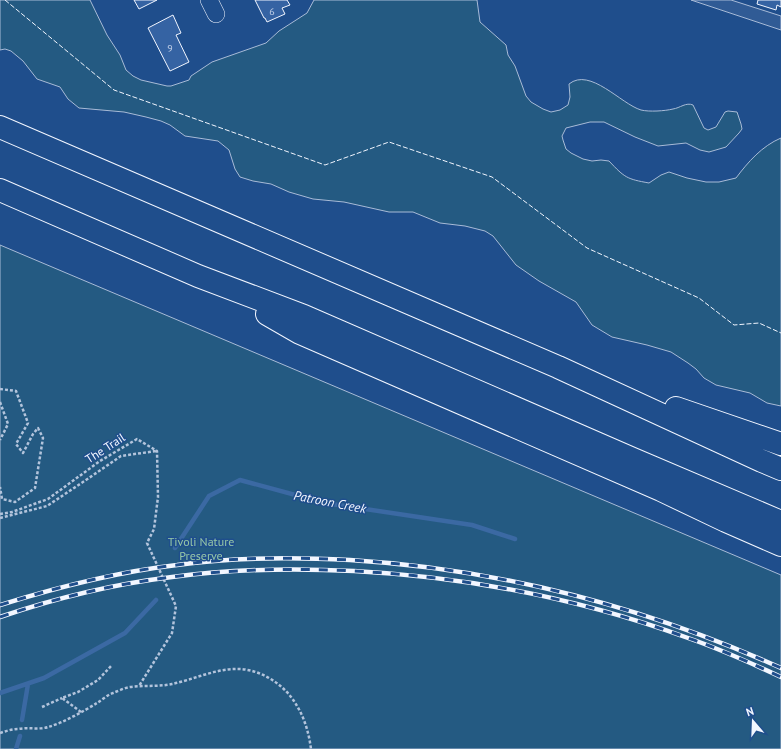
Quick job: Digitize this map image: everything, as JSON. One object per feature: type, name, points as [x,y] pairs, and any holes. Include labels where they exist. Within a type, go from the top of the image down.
[{"type":"highway","points":[[1,129],[558,367],[762,461],[781,468]]},
{"type":"highway","points":[[0,190],[198,276],[304,316],[781,522]]},
{"type":"highway","points":[[198,276],[300,333],[781,544]]},
{"type":"highway","points":[[558,367],[781,444]]},
{"type":"path","points":[[0,389],[16,391],[28,423],[16,444],[23,453],[33,434],[38,428],[43,438],[35,488],[15,502],[2,499],[0,487]]},
{"type":"path","points":[[0,402],[8,424],[0,440]]},
{"type":"path","name":"The Trail","points":[[0,514],[12,512],[48,499],[100,461],[137,439],[156,451]]},
{"type":"path","points":[[0,518],[47,506],[120,456],[156,451],[158,497],[154,529],[147,544],[176,606],[172,633],[139,686]]},
{"type":"path","points":[[42,707],[78,692],[98,680],[112,665]]},
{"type":"path","points":[[0,733],[17,729],[48,727],[68,719],[111,694],[128,687],[160,686],[221,671],[245,669],[257,672],[270,678],[282,687],[297,705],[304,720],[311,749]]},
{"type":"path","points":[[62,698],[81,712]]},
{"type":"green space","points":[[0,0],[90,0],[107,35],[120,55],[126,70],[141,80],[171,86],[189,80],[191,76],[212,62],[266,43],[279,31],[307,13],[314,0],[477,0],[480,22],[506,45],[508,55],[515,66],[526,96],[531,102],[543,109],[551,112],[560,110],[568,105],[570,97],[569,84],[577,80],[586,80],[596,83],[641,110],[661,111],[670,110],[688,104],[693,105],[704,128],[708,130],[716,127],[725,112],[737,112],[742,129],[726,147],[709,152],[700,150],[686,143],[658,146],[604,122],[590,122],[566,128],[562,136],[566,149],[571,153],[583,159],[592,161],[609,161],[627,177],[649,183],[661,175],[669,172],[706,182],[719,182],[736,178],[756,155],[768,145],[781,138],[781,406],[767,403],[750,393],[716,385],[704,378],[696,369],[671,352],[612,337],[592,325],[576,302],[539,281],[516,265],[493,236],[485,231],[465,226],[440,223],[413,212],[389,212],[344,202],[313,199],[289,192],[271,184],[240,177],[235,169],[229,150],[218,141],[185,136],[170,125],[146,117],[124,112],[79,108],[68,99],[60,87],[37,79],[23,61],[11,51],[5,49],[0,50]]},
{"type":"green space","name":"Tivoli Nature Preserve","points":[[0,245],[781,575],[781,749],[0,749]]},
{"type":"shaded area","points":[[691,0],[731,0],[781,16],[781,30]]},
{"type":"building","points":[[134,0],[157,0],[139,9]]},
{"type":"building","points":[[255,0],[287,0],[290,5],[282,8],[285,14],[267,22]]},
{"type":"building","points":[[758,0],[781,0],[781,7],[777,5],[776,10],[757,4]]},
{"type":"building","points":[[173,15],[181,33],[176,35],[189,62],[170,71],[148,28]]},
{"type":"waterway","name":"Patroon Creek","points":[[175,548],[209,496],[240,480],[325,503],[472,525],[515,539]]},
{"type":"waterway","name":"Patroon Creek","points":[[0,693],[44,678],[125,633],[156,600]]},
{"type":"waterway","points":[[22,720],[28,684]]},
{"type":"waterway","points":[[16,749],[20,736]]},
{"type":"railway","points":[[0,605],[87,581],[154,568],[198,562],[263,558],[350,560],[461,572],[570,594],[624,609],[677,627],[730,646],[781,668]]},
{"type":"railway","points":[[0,617],[64,598],[107,588],[195,574],[285,569],[397,574],[524,592],[607,612],[700,642],[781,677]]},
{"type":"fence","points":[[5,0],[114,90],[325,165],[389,142],[492,177],[587,248],[699,298],[734,325],[759,323],[781,333]]}]
